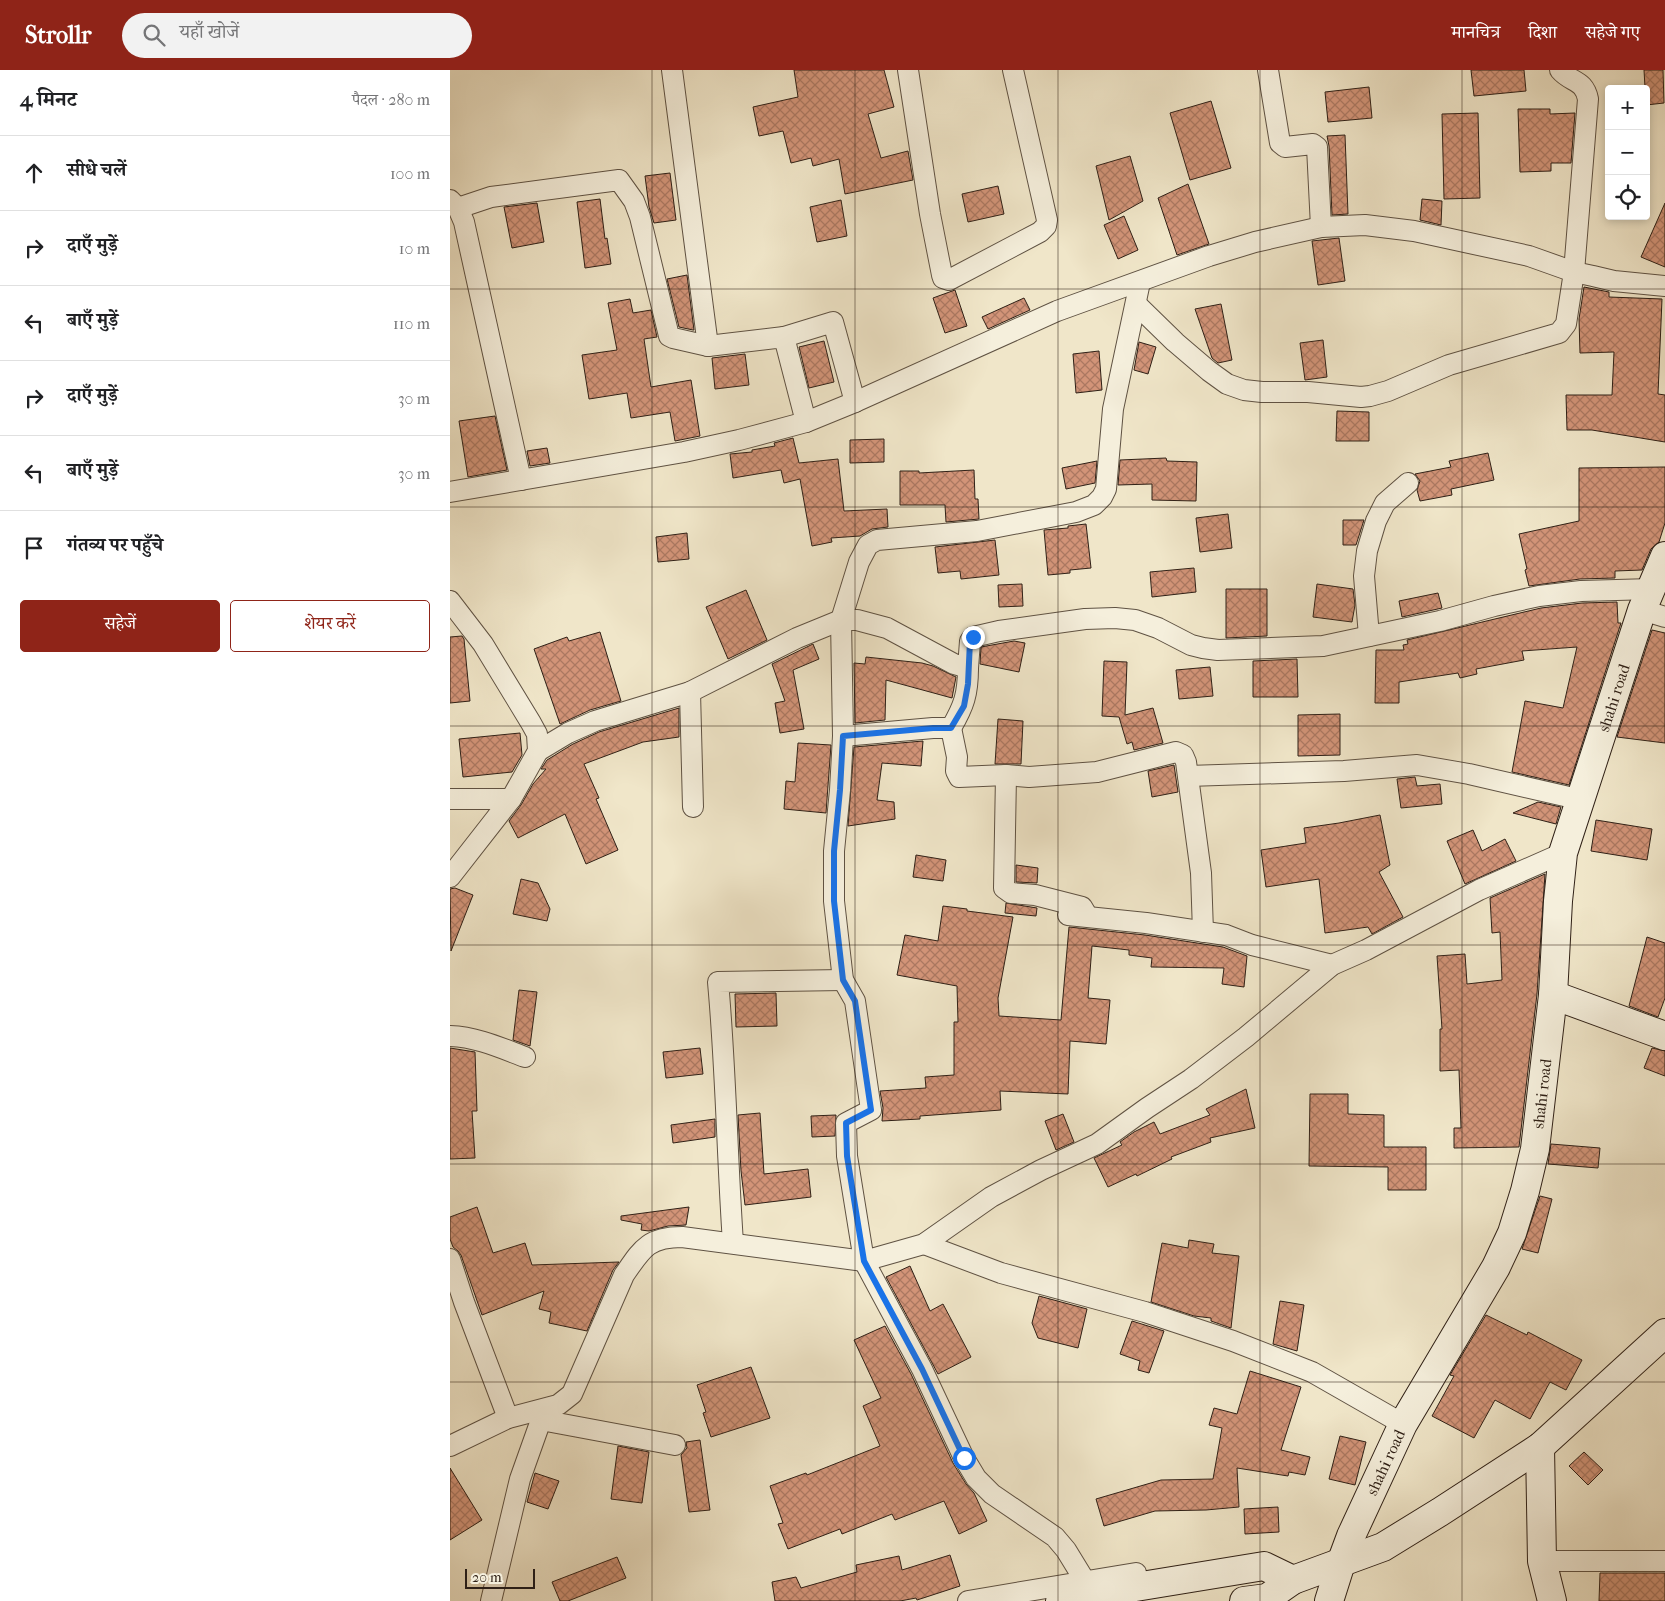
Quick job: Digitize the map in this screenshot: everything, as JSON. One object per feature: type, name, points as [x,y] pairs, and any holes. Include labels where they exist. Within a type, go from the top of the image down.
[{"type":"street","points":[[672,70],[708,346]]},
{"type":"street","points":[[908,70],[930,214],[942,275],[943,278],[949,280],[1040,232],[1046,226],[1047,220],[1013,70]]},
{"type":"street","points":[[1268,70],[1280,144],[1285,147],[1313,144],[1317,147],[1320,227]]},
{"type":"street","points":[[1136,304],[1175,342],[1227,384],[1244,390],[1262,392],[1308,392],[1361,397],[1388,391],[1449,365],[1559,333],[1566,324],[1574,272],[1588,99],[1586,90],[1582,85],[1566,76],[1560,70]]},
{"type":"street","points":[[521,480],[464,222],[454,204],[491,197],[619,180],[634,201],[640,217],[669,336],[708,346],[784,337],[833,322],[855,402]]},
{"type":"street","points":[[450,492],[684,452],[806,422],[855,402],[1057,311],[1209,256],[1255,242],[1320,227],[1365,225],[1414,231],[1529,256],[1574,272],[1614,281],[1665,286]]},
{"type":"street","points":[[1085,1581],[1066,1550],[1055,1537],[992,1494],[976,1478],[964,1458],[922,1369],[864,1261],[847,1156],[846,1123],[871,1110],[855,1001],[843,980],[834,901],[834,851],[843,736],[841,620],[859,562],[868,545],[877,540],[977,531],[1004,526],[1076,512],[1094,504],[1102,497],[1106,489],[1113,409],[1140,282]]},
{"type":"street","points":[[784,337],[806,422]]},
{"type":"street","points":[[1369,636],[1364,576],[1367,552],[1376,521],[1385,503],[1408,483]]},
{"type":"street","name":"shahi road","points":[[1329,1601],[1341,1563],[1404,1424],[1496,1267],[1512,1233],[1535,1149],[1553,995],[1558,901],[1563,853],[1653,605],[1665,556]]},
{"type":"street","points":[[1203,932],[1201,873],[1188,776],[1183,755],[1176,752],[1097,772],[1029,777],[1006,775],[959,777],[956,771],[957,757],[951,728],[964,706],[968,684],[970,641],[973,637],[998,631],[1084,619],[1115,618],[1135,620],[1158,628],[1191,645],[1218,650],[1323,646],[1440,621],[1539,596],[1581,591],[1653,605]]},
{"type":"street","points":[[450,601],[483,644],[531,723],[537,734],[538,751]]},
{"type":"street","points":[[450,877],[511,799],[538,751],[568,733],[595,721],[690,692],[797,638],[841,620],[858,620],[887,628],[954,664],[968,668]]},
{"type":"street","points":[[690,692],[693,807]]},
{"type":"street","points":[[843,736],[951,728]]},
{"type":"street","points":[[1188,776],[1344,771],[1417,765],[1469,774],[1582,800]]},
{"type":"street","points":[[1006,775],[1004,888],[1011,893],[1035,895],[1082,907],[1088,916]]},
{"type":"street","points":[[450,798],[511,799]]},
{"type":"street","points":[[491,1601],[518,1487],[542,1415],[572,1394],[624,1274],[636,1257],[650,1243],[665,1237],[682,1237],[864,1261],[924,1244],[991,1197],[1041,1170],[1097,1144],[1191,1079],[1261,1025],[1332,966],[1479,890],[1563,853]]},
{"type":"street","points":[[1068,914],[1226,935],[1252,945],[1332,966]]},
{"type":"street","points":[[733,1243],[727,1163],[722,1025],[718,982],[843,980]]},
{"type":"street","points":[[1553,995],[1665,1036]]},
{"type":"street","points":[[450,1036],[486,1042],[525,1057]]},
{"type":"street","points":[[924,1244],[1002,1273],[1145,1312],[1233,1341],[1312,1372],[1404,1424]]},
{"type":"street","points":[[450,1259],[456,1297],[508,1418]]},
{"type":"street","points":[[1258,1600],[1293,1580],[1383,1547],[1540,1446],[1665,1333]]},
{"type":"street","points":[[450,1446],[508,1418],[542,1415],[675,1444]]},
{"type":"street","points":[[1540,1446],[1542,1561],[1552,1601]]},
{"type":"street","points":[[968,1601],[1243,1557],[1293,1580]]},
{"type":"street","points":[[1542,1561],[1665,1561]]},
{"type":"street","points":[[1060,1601],[1264,1566]]},
{"type":"building","points":[[794,70],[884,70],[894,107],[868,114],[881,158],[908,151],[913,180],[845,194],[839,159],[813,166],[811,158],[791,163],[783,131],[759,136],[753,107],[798,97]]},
{"type":"building","points":[[1471,70],[1524,70],[1526,91],[1474,96]]},
{"type":"building","points":[[1644,70],[1663,70],[1664,103],[1650,105],[1650,85],[1645,85]]},
{"type":"building","points":[[1369,87],[1372,118],[1328,122],[1325,92]]},
{"type":"building","points":[[1211,101],[1231,168],[1190,180],[1170,113]]},
{"type":"building","points":[[1518,109],[1550,109],[1550,114],[1575,113],[1571,163],[1551,163],[1551,171],[1520,172]]},
{"type":"building","points":[[1478,113],[1480,198],[1444,199],[1442,114]]},
{"type":"building","points":[[1345,135],[1348,214],[1332,215],[1327,136]]},
{"type":"building","points":[[1130,156],[1143,201],[1109,220],[1096,166]]},
{"type":"building","points":[[670,173],[676,220],[654,223],[649,207],[645,176]]},
{"type":"building","points":[[1188,184],[1209,244],[1177,255],[1158,198]]},
{"type":"building","points":[[998,186],[1004,214],[968,222],[962,194]]},
{"type":"building","points":[[600,199],[605,239],[607,238],[611,264],[585,268],[577,202]]},
{"type":"building","points":[[1422,199],[1442,201],[1441,225],[1420,220]]},
{"type":"building","points":[[841,200],[847,236],[817,242],[810,207]]},
{"type":"building","points":[[537,203],[544,242],[512,248],[504,207]]},
{"type":"building","points":[[1665,203],[1665,267],[1641,257]]},
{"type":"building","points":[[1124,216],[1138,250],[1118,259],[1104,225]]},
{"type":"building","points":[[1339,238],[1345,281],[1318,285],[1312,241]]},
{"type":"building","points":[[687,275],[694,330],[679,327],[667,279]]},
{"type":"building","points":[[1584,287],[1609,292],[1609,297],[1662,299],[1658,394],[1665,395],[1665,442],[1592,430],[1567,430],[1566,395],[1612,395],[1614,352],[1580,353],[1579,319]]},
{"type":"building","points":[[955,290],[967,326],[945,333],[933,298]]},
{"type":"building","points":[[1024,298],[1030,310],[988,329],[982,317]]},
{"type":"building","points":[[630,299],[633,313],[651,310],[657,337],[644,339],[651,387],[691,380],[700,436],[675,441],[670,412],[631,418],[627,393],[589,399],[582,355],[617,350],[608,303]]},
{"type":"building","points":[[1221,304],[1232,360],[1218,363],[1212,358],[1195,309]]},
{"type":"building","points":[[1323,340],[1327,377],[1305,380],[1300,343]]},
{"type":"building","points":[[824,341],[834,382],[809,388],[799,347]]},
{"type":"building","points":[[1139,342],[1156,347],[1148,374],[1134,370]]},
{"type":"building","points":[[1099,351],[1102,390],[1076,393],[1073,354]]},
{"type":"building","points":[[745,354],[749,385],[715,389],[712,358]]},
{"type":"building","points":[[1337,411],[1369,412],[1369,441],[1336,441]]},
{"type":"building","points":[[495,416],[507,470],[468,477],[459,421]]},
{"type":"building","points":[[793,438],[799,463],[838,459],[844,511],[887,509],[888,527],[872,529],[860,536],[831,538],[832,542],[812,546],[800,479],[784,483],[781,470],[733,478],[730,454],[752,452],[752,450],[775,446],[774,443]]},
{"type":"building","points":[[884,439],[884,462],[850,463],[850,440]]},
{"type":"building","points":[[547,448],[550,463],[530,466],[527,451]]},
{"type":"building","points":[[1488,453],[1494,480],[1451,489],[1452,495],[1420,501],[1417,490],[1420,481],[1415,474],[1451,467],[1449,461]]},
{"type":"building","points":[[1166,458],[1167,461],[1197,462],[1196,501],[1152,500],[1152,484],[1118,485],[1120,460]]},
{"type":"building","points":[[1097,461],[1095,483],[1066,489],[1062,468]]},
{"type":"building","points":[[1665,467],[1665,523],[1659,542],[1651,549],[1642,570],[1615,571],[1615,578],[1580,579],[1529,586],[1519,534],[1579,521],[1579,468]]},
{"type":"building","points":[[974,470],[975,499],[978,499],[979,519],[946,522],[945,505],[900,505],[900,471],[919,471],[919,473]]},
{"type":"building","points":[[1228,514],[1232,548],[1200,552],[1196,518]]},
{"type":"building","points":[[1343,520],[1364,520],[1356,545],[1343,545]]},
{"type":"building","points":[[1086,524],[1091,568],[1070,570],[1070,573],[1048,575],[1044,530]]},
{"type":"building","points":[[687,533],[689,559],[658,562],[656,537]]},
{"type":"building","points":[[995,540],[999,575],[961,579],[960,571],[938,573],[935,547]]},
{"type":"building","points":[[1194,568],[1196,592],[1152,597],[1150,572]]},
{"type":"building","points":[[1022,584],[1023,606],[999,607],[998,585]]},
{"type":"building","points":[[1317,584],[1353,589],[1355,605],[1352,622],[1313,617]]},
{"type":"building","points":[[1226,589],[1267,589],[1267,636],[1226,638]]},
{"type":"building","points":[[746,590],[767,640],[728,659],[706,607]]},
{"type":"building","points":[[1438,593],[1442,608],[1402,617],[1399,601]]},
{"type":"building","points":[[1617,602],[1618,623],[1621,623],[1569,785],[1512,772],[1525,701],[1563,708],[1577,647],[1522,651],[1524,660],[1476,669],[1477,674],[1460,678],[1458,673],[1399,682],[1399,703],[1375,703],[1376,650],[1404,650],[1403,645],[1408,644],[1407,640],[1541,608],[1582,603]]},
{"type":"building","points":[[1652,630],[1665,633],[1665,743],[1617,737]]},
{"type":"building","points":[[600,632],[621,701],[590,710],[560,724],[534,649],[567,637],[569,641]]},
{"type":"building","points":[[462,636],[464,639],[470,701],[450,703],[450,637]]},
{"type":"building","points":[[1014,641],[1025,643],[1019,672],[980,664],[981,647]]},
{"type":"building","points":[[813,644],[819,659],[793,670],[804,729],[780,733],[775,703],[785,701],[772,664]]},
{"type":"building","points":[[866,657],[922,663],[933,666],[956,677],[952,698],[886,680],[885,720],[855,723],[854,663],[865,664]]},
{"type":"building","points":[[1297,659],[1298,697],[1253,697],[1253,661]]},
{"type":"building","points":[[1104,661],[1127,662],[1125,715],[1153,708],[1163,743],[1134,750],[1132,742],[1127,744],[1119,717],[1102,716]]},
{"type":"building","points":[[1210,667],[1213,696],[1179,699],[1176,670]]},
{"type":"building","points":[[679,708],[679,737],[643,742],[584,764],[599,798],[596,799],[618,850],[586,864],[565,814],[518,838],[509,821],[533,784],[546,769],[541,769],[547,760],[573,744],[599,732]]},
{"type":"building","points":[[1340,714],[1340,755],[1298,756],[1298,715]]},
{"type":"building","points":[[998,719],[1023,721],[1021,764],[995,764]]},
{"type":"building","points":[[520,733],[522,755],[512,772],[463,777],[459,739]]},
{"type":"building","points":[[923,741],[921,766],[882,763],[877,800],[894,802],[895,819],[848,826],[854,747]]},
{"type":"building","points":[[798,743],[831,745],[826,813],[784,809],[786,781],[795,782]]},
{"type":"building","points":[[1174,765],[1178,792],[1152,797],[1148,771]]},
{"type":"building","points":[[1415,777],[1417,786],[1440,784],[1442,804],[1401,808],[1397,779]]},
{"type":"building","points":[[1538,802],[1561,807],[1556,824],[1513,813]]},
{"type":"building","points":[[1380,815],[1390,865],[1379,872],[1403,917],[1372,934],[1368,927],[1325,933],[1319,879],[1266,887],[1261,850],[1306,843],[1304,828]]},
{"type":"building","points":[[1596,820],[1652,829],[1647,860],[1591,851]]},
{"type":"building","points":[[1473,830],[1482,851],[1505,839],[1516,861],[1465,884],[1447,841]]},
{"type":"building","points":[[916,855],[946,860],[943,881],[913,877]]},
{"type":"building","points":[[1016,865],[1038,868],[1037,883],[1016,882]]},
{"type":"building","points":[[1545,874],[1537,994],[1519,1147],[1454,1148],[1454,1128],[1461,1128],[1459,1070],[1440,1071],[1440,1029],[1442,1029],[1437,956],[1465,954],[1467,984],[1502,980],[1500,932],[1492,933],[1490,898]]},
{"type":"building","points":[[521,879],[538,883],[550,909],[547,921],[513,914]]},
{"type":"building","points":[[455,888],[473,895],[451,951],[450,889]]},
{"type":"building","points":[[1006,903],[1037,908],[1036,916],[1005,913]]},
{"type":"building","points":[[943,906],[1013,917],[998,998],[999,1016],[1061,1020],[1069,927],[1145,935],[1223,947],[1247,956],[1244,987],[1222,984],[1224,968],[1151,967],[1152,958],[1129,955],[1129,950],[1092,946],[1088,998],[1110,1000],[1106,1044],[1070,1041],[1068,1094],[1000,1091],[1001,1110],[920,1116],[920,1119],[882,1121],[883,1108],[880,1091],[926,1088],[925,1077],[954,1075],[954,1022],[958,1022],[957,986],[897,975],[905,935],[938,941]]},
{"type":"building","points":[[1647,937],[1665,943],[1665,998],[1658,1017],[1629,1006]]},
{"type":"building","points":[[519,990],[537,992],[530,1046],[513,1040]]},
{"type":"building","points":[[776,993],[777,1026],[736,1027],[735,994]]},
{"type":"building","points":[[450,1048],[475,1052],[477,1111],[472,1111],[475,1158],[450,1159]]},
{"type":"building","points":[[700,1048],[703,1074],[666,1078],[663,1052]]},
{"type":"building","points":[[1652,1048],[1665,1051],[1665,1076],[1644,1068]]},
{"type":"building","points":[[1246,1089],[1255,1128],[1210,1138],[1211,1142],[1171,1157],[1172,1159],[1137,1176],[1136,1174],[1108,1187],[1094,1158],[1122,1145],[1120,1142],[1134,1132],[1154,1122],[1160,1134],[1210,1115],[1206,1109]]},
{"type":"building","points":[[1310,1094],[1348,1094],[1348,1114],[1384,1115],[1384,1147],[1426,1147],[1426,1190],[1388,1190],[1388,1167],[1309,1166]]},
{"type":"building","points":[[760,1113],[764,1174],[808,1169],[811,1197],[745,1205],[738,1115]]},
{"type":"building","points":[[1063,1114],[1074,1142],[1056,1150],[1045,1121]]},
{"type":"building","points":[[836,1115],[835,1136],[812,1137],[811,1116]]},
{"type":"building","points":[[715,1119],[715,1137],[673,1143],[671,1125]]},
{"type":"building","points":[[1551,1144],[1600,1148],[1598,1168],[1548,1164]]},
{"type":"building","points":[[1540,1196],[1552,1199],[1538,1253],[1522,1249]]},
{"type":"building","points":[[477,1207],[493,1253],[525,1243],[532,1265],[619,1262],[613,1270],[587,1331],[549,1323],[551,1312],[539,1309],[544,1291],[482,1315],[461,1255],[453,1247],[450,1239],[450,1217]]},
{"type":"building","points":[[689,1207],[686,1225],[668,1226],[649,1231],[641,1230],[642,1224],[621,1220],[621,1216]]},
{"type":"building","points":[[1189,1240],[1214,1244],[1212,1253],[1239,1256],[1231,1328],[1211,1321],[1211,1318],[1194,1316],[1151,1302],[1162,1243],[1188,1248]]},
{"type":"building","points":[[910,1266],[930,1311],[943,1304],[971,1357],[938,1374],[886,1277]]},
{"type":"building","points":[[1039,1296],[1087,1309],[1078,1348],[1038,1338],[1032,1323]]},
{"type":"building","points":[[1280,1301],[1304,1305],[1297,1351],[1273,1344]]},
{"type":"building","points":[[1486,1315],[1527,1335],[1528,1332],[1582,1360],[1566,1390],[1550,1382],[1530,1419],[1495,1400],[1474,1438],[1432,1416],[1454,1376],[1450,1375]]},
{"type":"building","points":[[1132,1321],[1164,1331],[1149,1373],[1138,1370],[1140,1361],[1120,1354]]},
{"type":"building","points":[[885,1326],[911,1374],[953,1463],[974,1493],[987,1521],[959,1534],[944,1501],[895,1520],[892,1514],[842,1534],[840,1529],[788,1549],[778,1524],[783,1523],[770,1486],[806,1473],[807,1475],[880,1446],[863,1406],[881,1398],[854,1340]]},
{"type":"building","points":[[751,1367],[770,1418],[711,1437],[703,1413],[706,1412],[697,1385]]},
{"type":"building","points":[[1250,1371],[1301,1387],[1281,1450],[1310,1457],[1305,1475],[1289,1472],[1288,1476],[1237,1468],[1239,1507],[1155,1511],[1104,1526],[1096,1499],[1161,1480],[1213,1479],[1222,1428],[1209,1425],[1214,1408],[1237,1414]]},
{"type":"building","points":[[1340,1436],[1366,1442],[1355,1485],[1329,1479]]},
{"type":"building","points":[[700,1440],[710,1510],[689,1512],[681,1455],[687,1448],[686,1442]]},
{"type":"building","points":[[618,1446],[649,1452],[642,1503],[611,1499]]},
{"type":"building","points":[[1584,1452],[1603,1470],[1588,1485],[1569,1466]]},
{"type":"building","points":[[450,1468],[482,1520],[450,1540]]},
{"type":"building","points":[[535,1473],[559,1481],[548,1509],[527,1502]]},
{"type":"building","points":[[1278,1507],[1279,1532],[1245,1534],[1244,1509]]},
{"type":"building","points":[[950,1555],[960,1586],[917,1600],[916,1598],[900,1601],[775,1601],[772,1582],[796,1577],[801,1588],[857,1572],[856,1565],[899,1556],[902,1570]]},
{"type":"building","points":[[617,1557],[626,1578],[568,1601],[560,1601],[552,1582]]},
{"type":"building","points":[[1600,1573],[1665,1573],[1665,1601],[1599,1601]]},
{"type":"route","points":[[964,1458],[922,1369],[864,1261],[847,1156],[846,1123],[871,1110],[855,1001],[843,980],[834,901],[834,851],[843,736],[951,728],[964,706],[968,684],[968,656],[970,641],[973,637]]}]
